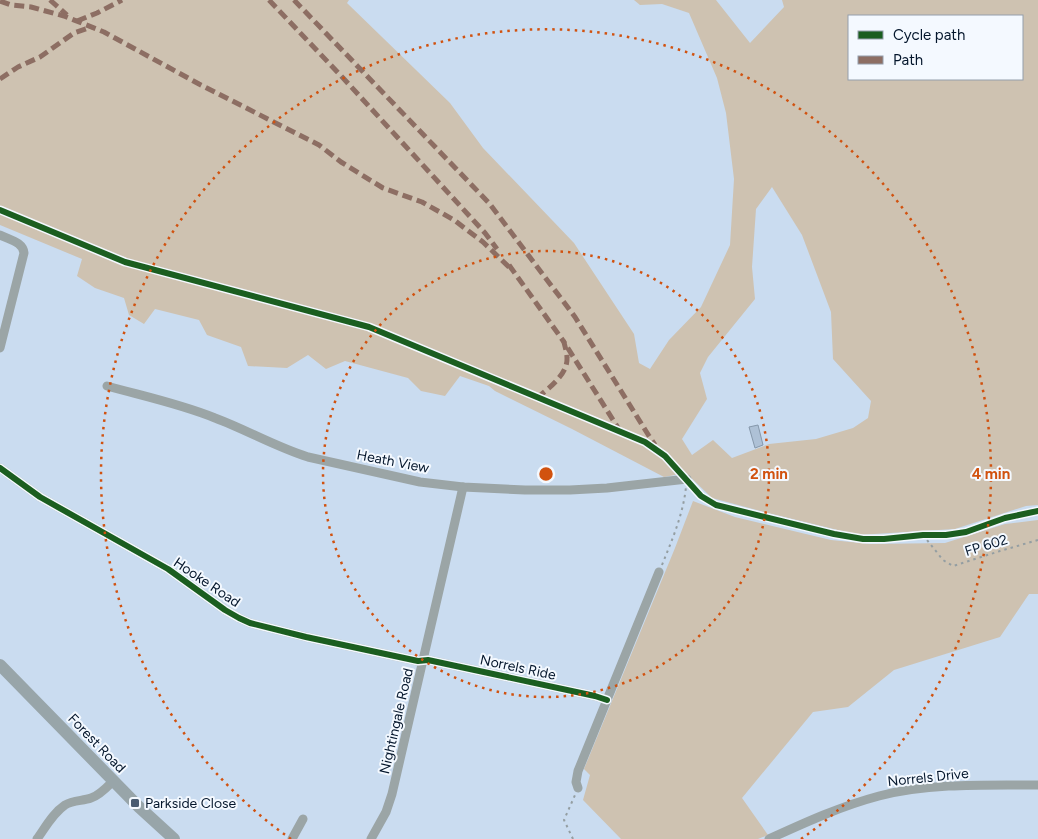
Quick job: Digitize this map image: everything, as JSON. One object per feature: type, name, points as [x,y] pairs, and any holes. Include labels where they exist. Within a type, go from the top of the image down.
[{"type":"street","points":[[0,235],[20,244],[24,254],[0,348]]},
{"type":"street","name":"Heath View","points":[[107,386],[215,418],[292,452],[308,457],[420,482],[463,488],[570,490],[687,479]]},
{"type":"street","name":"Hooke Road","points":[[0,468],[40,497],[168,570],[239,618],[250,623],[306,637],[418,662],[423,661]]},
{"type":"street","name":"Nightingale Road","points":[[371,839],[389,804],[463,488]]},
{"type":"street","points":[[578,788],[576,782],[578,771],[659,572]]},
{"type":"street","name":"Norrels Ride","points":[[423,661],[428,660],[607,700]]},
{"type":"street","name":"Forest Road","points":[[0,665],[113,781],[174,839]]},
{"type":"street","points":[[37,839],[62,807],[100,794],[113,781]]},
{"type":"street","name":"Norrels Drive","points":[[769,839],[839,809],[879,796],[915,790],[971,785],[1038,785]]},
{"type":"street","points":[[292,839],[303,818]]},
{"type":"path","points":[[659,572],[679,521],[685,499],[687,479]]},
{"type":"path","points":[[573,839],[564,820],[578,788]]},
{"type":"shaded area","points":[[0,0],[349,0],[347,3],[450,103],[483,148],[574,243],[634,334],[639,363],[650,369],[669,340],[701,307],[730,245],[734,179],[726,113],[717,78],[689,13],[662,4],[640,5],[634,0],[716,0],[750,43],[784,7],[782,0],[1038,0],[1038,505],[1026,506],[955,529],[858,535],[712,498],[686,473],[664,477],[495,391],[489,386],[460,376],[445,396],[421,391],[408,378],[345,361],[326,369],[308,355],[287,368],[248,366],[241,347],[207,335],[199,320],[155,309],[144,324],[129,315],[124,298],[95,288],[77,276],[82,259],[0,225]],"holes":[[[772,187],[802,235],[831,312],[833,359],[871,401],[868,418],[853,428],[816,439],[769,444],[732,458],[713,440],[692,455],[682,439],[707,399],[700,373],[708,357],[755,299],[752,267],[756,209]]]},
{"type":"shaded area","points":[[693,501],[735,517],[831,540],[871,544],[945,543],[1005,524],[1038,520],[1038,594],[1029,594],[1000,637],[894,670],[848,707],[813,712],[742,798],[768,835],[758,839],[621,839],[583,800],[590,775],[584,769]]},
{"type":"building","points":[[758,425],[763,445],[755,448],[749,427]]},
{"type":"marked path","points":[[50,0],[67,15]]},
{"type":"marked path","points":[[77,21],[122,0]]},
{"type":"marked path","points":[[269,0],[344,79],[485,233],[497,249]]},
{"type":"marked path","points":[[294,0],[489,203],[575,317],[655,445]]},
{"type":"marked path","points":[[0,1],[64,16],[104,32],[199,84],[319,145],[341,162],[383,188],[422,202],[454,220],[483,242],[511,269]]},
{"type":"marked path","points":[[0,79],[18,67],[40,57],[74,33],[91,27]]},
{"type":"marked path","points":[[509,265],[564,342]]},
{"type":"marked path","points":[[537,398],[557,380],[564,370],[567,358],[564,342],[620,431]]},
{"type":"cycle path","name":"FP 602","points":[[0,210],[125,262],[369,327],[645,442],[665,456],[701,496],[716,505],[834,534],[863,539],[946,535],[966,532],[1005,518],[1038,511]]},
{"type":"cycle path","points":[[0,468],[40,497],[168,569],[225,610],[250,623],[306,637],[418,661],[428,660],[607,700]]},
{"type":"place","name":"Parkside Close","points":[[135,803]]}]
